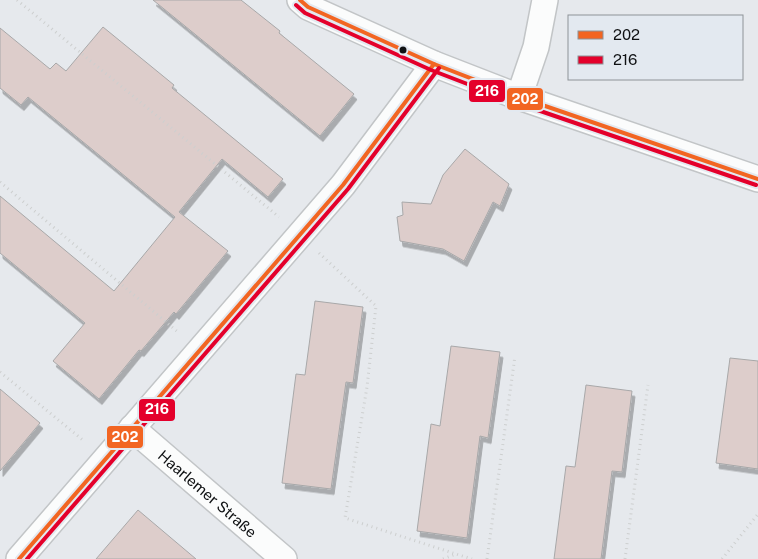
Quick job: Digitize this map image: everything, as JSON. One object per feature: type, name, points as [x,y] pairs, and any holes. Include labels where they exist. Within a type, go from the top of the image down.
[{"type":"street","points":[[300,0],[308,7],[434,64],[758,179]]},
{"type":"street","points":[[520,96],[536,47],[545,0]]},
{"type":"street","points":[[19,559],[343,185],[434,64]]},
{"type":"street","name":"Haarlemer Straße","points":[[132,428],[284,559]]},
{"type":"path","points":[[17,0],[300,235],[376,306],[367,387],[345,518],[472,559]]},
{"type":"path","points":[[0,182],[200,350]]},
{"type":"path","points":[[488,559],[515,356]]},
{"type":"path","points":[[0,372],[106,459]]},
{"type":"path","points":[[625,559],[648,385]]},
{"type":"path","points":[[722,559],[758,514]]},
{"type":"path","points":[[442,559],[456,554]]},
{"type":"building","points":[[153,0],[241,0],[354,94],[320,136]]},
{"type":"building","points":[[103,27],[174,85],[172,88],[283,179],[268,197],[222,159],[179,212],[228,251],[176,314],[174,312],[141,351],[139,350],[99,399],[53,361],[85,323],[0,253],[0,196],[114,291],[175,217],[28,97],[21,105],[0,88],[0,28],[50,69],[56,63],[66,71]]},
{"type":"building","points":[[465,149],[509,184],[500,206],[493,202],[464,261],[443,249],[400,241],[397,217],[403,215],[402,202],[431,204],[443,175]]},
{"type":"building","points":[[315,301],[363,307],[353,383],[346,382],[331,489],[282,483],[296,374],[305,375]]},
{"type":"building","points":[[451,346],[500,352],[488,438],[480,436],[467,538],[417,531],[431,424],[440,426]]},
{"type":"building","points":[[730,358],[758,361],[758,469],[716,463]]},
{"type":"building","points":[[586,385],[632,391],[622,472],[612,471],[601,559],[554,559],[566,466],[575,467]]},
{"type":"building","points":[[0,389],[40,423],[0,471]]},
{"type":"building","points":[[138,510],[196,559],[96,559]]},
{"type":"transit line","name":"202","points":[[300,0],[308,7],[434,64],[519,97],[758,179]]},
{"type":"transit line","name":"216","points":[[296,5],[305,13],[431,70],[517,103],[756,185]]},
{"type":"transit line","name":"202","points":[[19,559],[343,185],[434,64]]},
{"type":"transit line","name":"216","points":[[27,559],[348,189],[439,68]]}]
